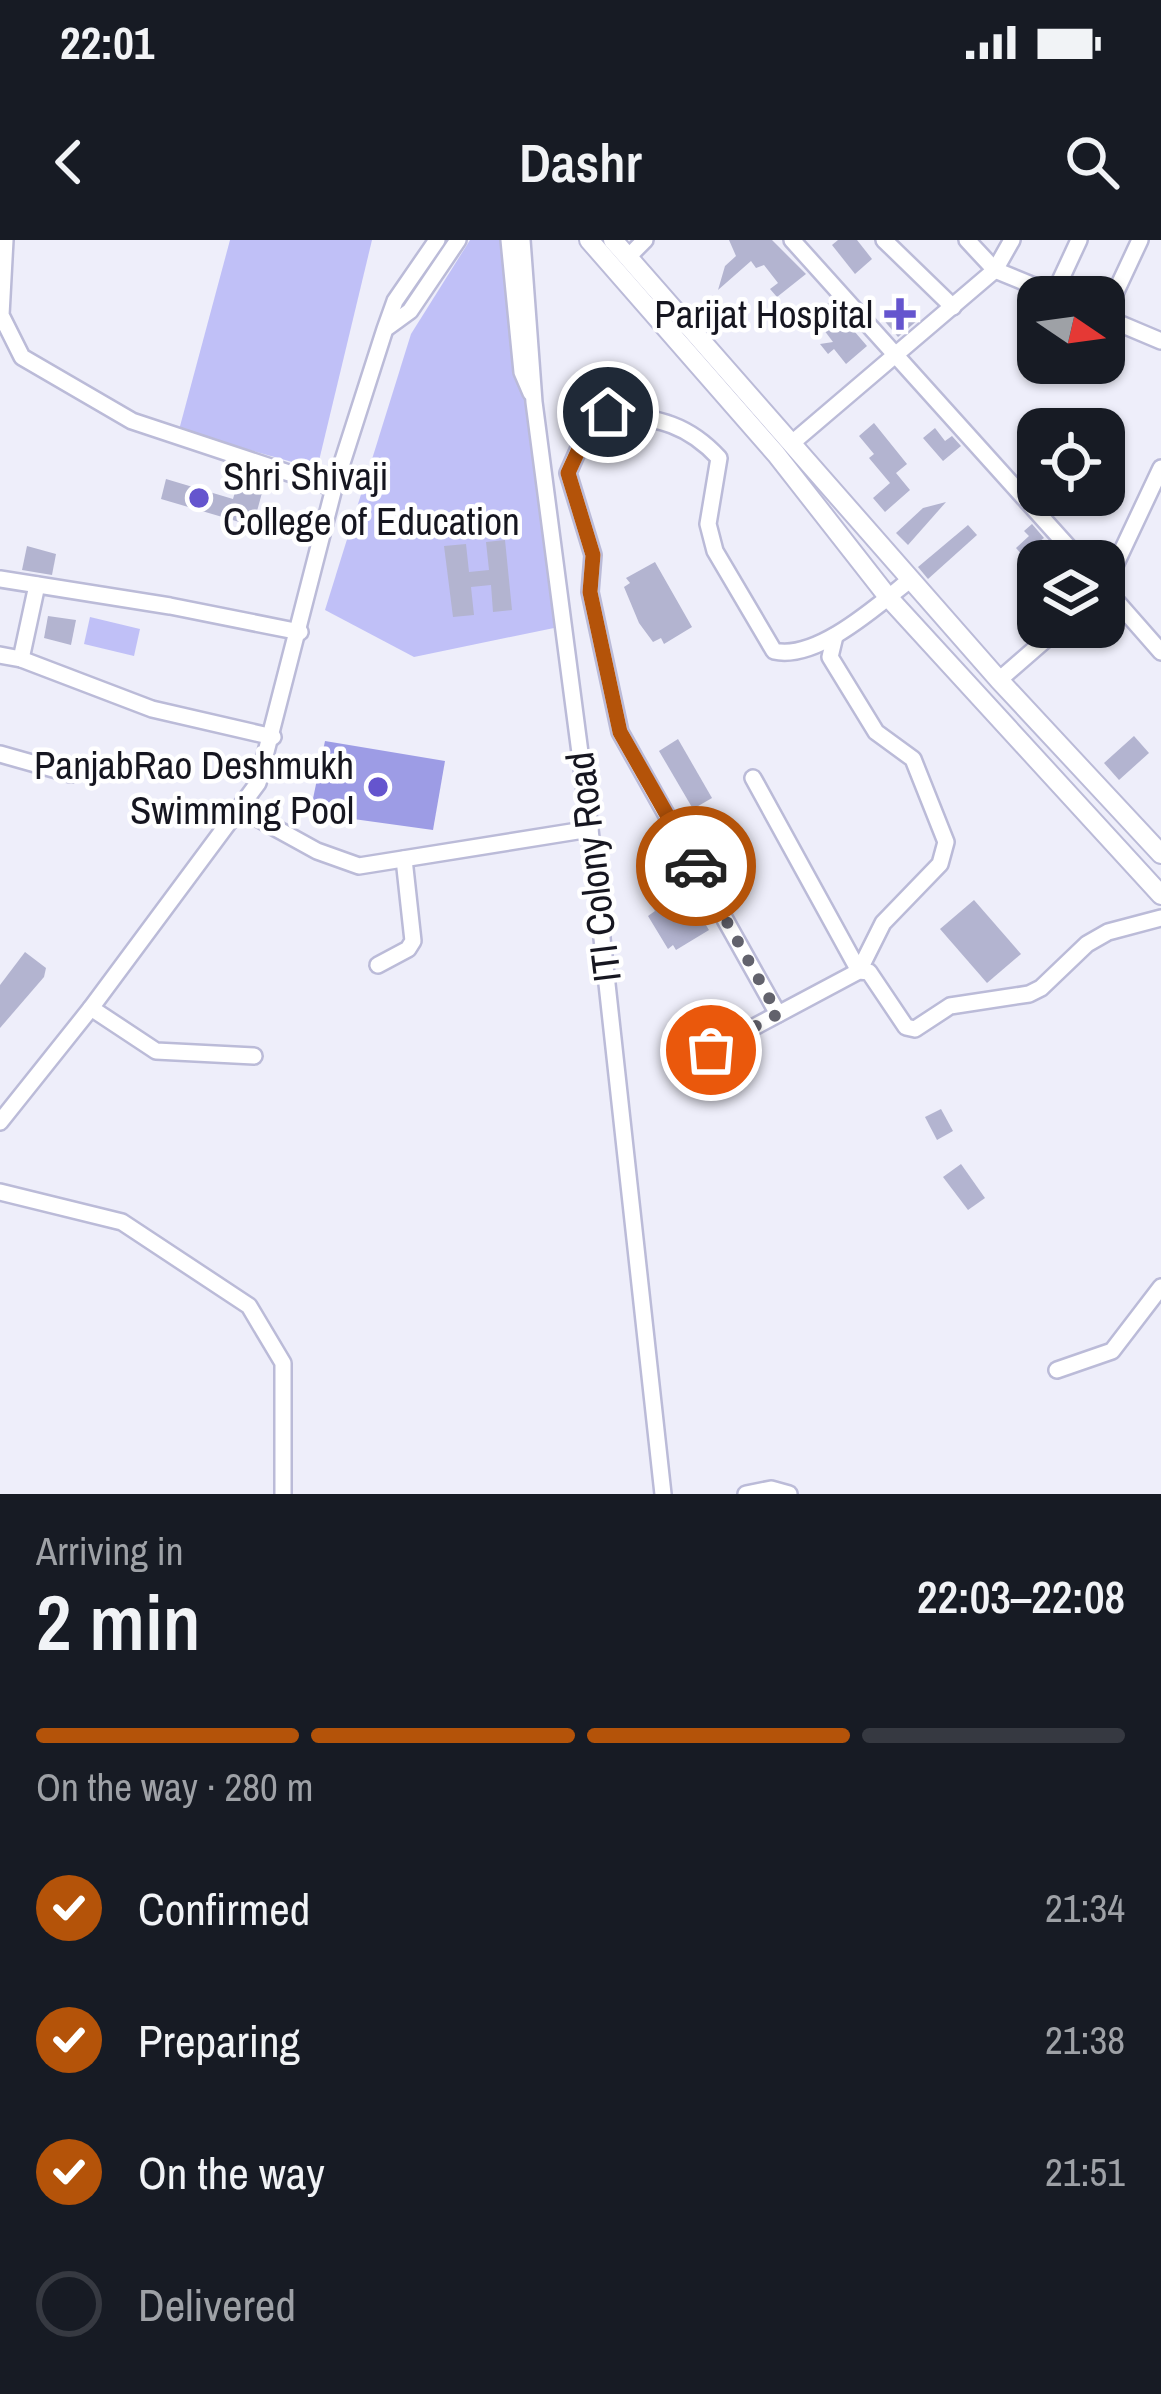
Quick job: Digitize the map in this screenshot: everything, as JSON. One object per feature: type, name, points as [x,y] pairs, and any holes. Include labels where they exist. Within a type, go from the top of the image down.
[{"type":"main road","points":[[589,240],[634,278],[792,443],[999,680],[1161,854]]},
{"type":"main road","points":[[613,240],[628,257],[634,278],[888,597],[1161,896]]},
{"type":"street","points":[[5,240],[2,315],[22,357],[132,421],[334,488]]},
{"type":"street","points":[[0,1122],[258,782],[334,488],[386,328],[395,301],[437,240]]},
{"type":"street","points":[[386,328],[410,311],[458,240]]},
{"type":"street","points":[[509,240],[522,372],[534,402]]},
{"type":"street","name":"ITI Colony Road","points":[[522,240],[534,402],[590,829],[663,1494]]},
{"type":"street","points":[[628,257],[645,240]]},
{"type":"street","points":[[793,240],[1062,540]]},
{"type":"street","points":[[884,240],[952,307]]},
{"type":"street","points":[[967,240],[995,270],[1017,279]]},
{"type":"street","points":[[792,443],[995,270],[1012,240]]},
{"type":"street","points":[[1065,276],[1078,240]]},
{"type":"street","points":[[1123,276],[1140,240]]},
{"type":"street","points":[[1125,323],[1159,334]]},
{"type":"street","points":[[778,1014],[620,732],[590,592],[593,555],[568,473],[583,440],[608,412],[655,419],[698,436],[719,458],[708,524],[716,551],[774,652],[790,655],[835,636],[911,579]]},
{"type":"street","points":[[1125,544],[1161,468]]},
{"type":"street","points":[[0,579],[170,605],[300,632]]},
{"type":"street","points":[[21,659],[37,585]]},
{"type":"street","points":[[1125,611],[1160,650]]},
{"type":"street","points":[[677,1068],[859,970],[883,922],[940,864],[946,842],[913,760],[876,732],[830,657],[835,636]]},
{"type":"street","points":[[999,680],[1036,648]]},
{"type":"street","points":[[0,656],[21,659],[152,709],[273,737]]},
{"type":"street","points":[[0,754],[71,773]]},
{"type":"street","points":[[753,778],[859,970],[869,972],[906,1027],[914,1029],[950,1006],[1029,994],[1108,932],[1161,918]]},
{"type":"street","points":[[239,808],[317,851],[359,866],[590,829]]},
{"type":"street","points":[[378,964],[408,949],[413,941],[404,859]]},
{"type":"street","points":[[91,1008],[156,1051],[254,1056]]},
{"type":"street","points":[[0,1192],[122,1222],[249,1306],[283,1364],[283,1494]]},
{"type":"street","points":[[1058,1370],[1112,1351],[1161,1287]]},
{"type":"street","points":[[746,1494],[771,1489],[790,1494]]},
{"type":"shaded area","points":[[230,240],[372,240],[317,469],[179,430]]},
{"type":"shaded area","points":[[470,240],[511,240],[554,628],[414,657],[325,610],[411,334]]},
{"type":"shaded area","points":[[90,617],[140,629],[134,656],[84,644]]},
{"type":"shaded area","name":"PanjabRao Deshmukh Swimming Pool","points":[[325,741],[445,761],[433,830],[310,813]]},
{"type":"building","points":[[729,240],[772,240],[806,274],[777,297],[770,289],[778,283],[764,265],[756,268],[751,261],[718,290],[725,266],[736,256]]},
{"type":"building","points":[[838,240],[857,240],[872,259],[855,274],[832,245]]},
{"type":"building","points":[[904,300],[919,319],[898,337],[882,318]]},
{"type":"building","points":[[831,301],[837,308],[826,316],[838,332],[848,324],[867,346],[846,364],[834,349],[828,354],[820,344],[833,342],[818,322],[810,328],[805,321]]},
{"type":"building","points":[[874,423],[907,464],[896,473],[910,490],[885,512],[873,498],[890,483],[869,458],[874,454],[859,436]]},
{"type":"building","points":[[935,428],[945,441],[952,436],[961,446],[943,461],[923,438]]},
{"type":"building","points":[[241,471],[266,478],[253,526],[161,499],[166,479],[233,499]]},
{"type":"building","points":[[946,502],[908,545],[896,533],[923,508]]},
{"type":"building","points":[[1032,524],[1044,538],[1025,540],[1029,536],[1024,531]]},
{"type":"building","points":[[968,525],[977,535],[928,579],[918,567]]},
{"type":"building","points":[[505,540],[512,610],[493,612],[491,585],[471,587],[474,615],[453,617],[444,546],[466,544],[469,572],[489,570],[486,542]]},
{"type":"building","points":[[27,546],[56,554],[52,575],[22,570]]},
{"type":"building","points":[[655,562],[692,627],[664,644],[661,638],[653,642],[639,623],[624,587],[630,583],[626,578]]},
{"type":"building","points":[[48,616],[76,620],[71,645],[44,638]]},
{"type":"building","points":[[1134,736],[1149,753],[1119,780],[1104,763]]},
{"type":"building","points":[[678,739],[712,798],[693,809],[659,751]]},
{"type":"building","points":[[664,873],[669,880],[676,876],[709,930],[676,950],[673,945],[668,949],[648,916],[655,911],[639,884]]},
{"type":"building","points":[[974,900],[1021,954],[987,983],[940,929]]},
{"type":"building","points":[[25,952],[46,968],[44,977],[0,1028],[0,985]]},
{"type":"building","points":[[941,1109],[953,1131],[937,1140],[925,1117]]},
{"type":"building","points":[[961,1164],[985,1198],[968,1210],[943,1177]]},
{"type":"way so far","points":[[696,866],[778,1014],[711,1050]]},
{"type":"place","name":"Parijat Hospital","points":[[900,314]]},
{"type":"place","name":"Shri Shivaji College of Education","points":[[199,498]]},
{"type":"place","name":"PanjabRao Deshmukh Swimming Pool","points":[[378,787]]},
{"type":"route","points":[[608,412],[583,440],[568,473],[593,555],[590,592],[620,732],[696,866]]}]
